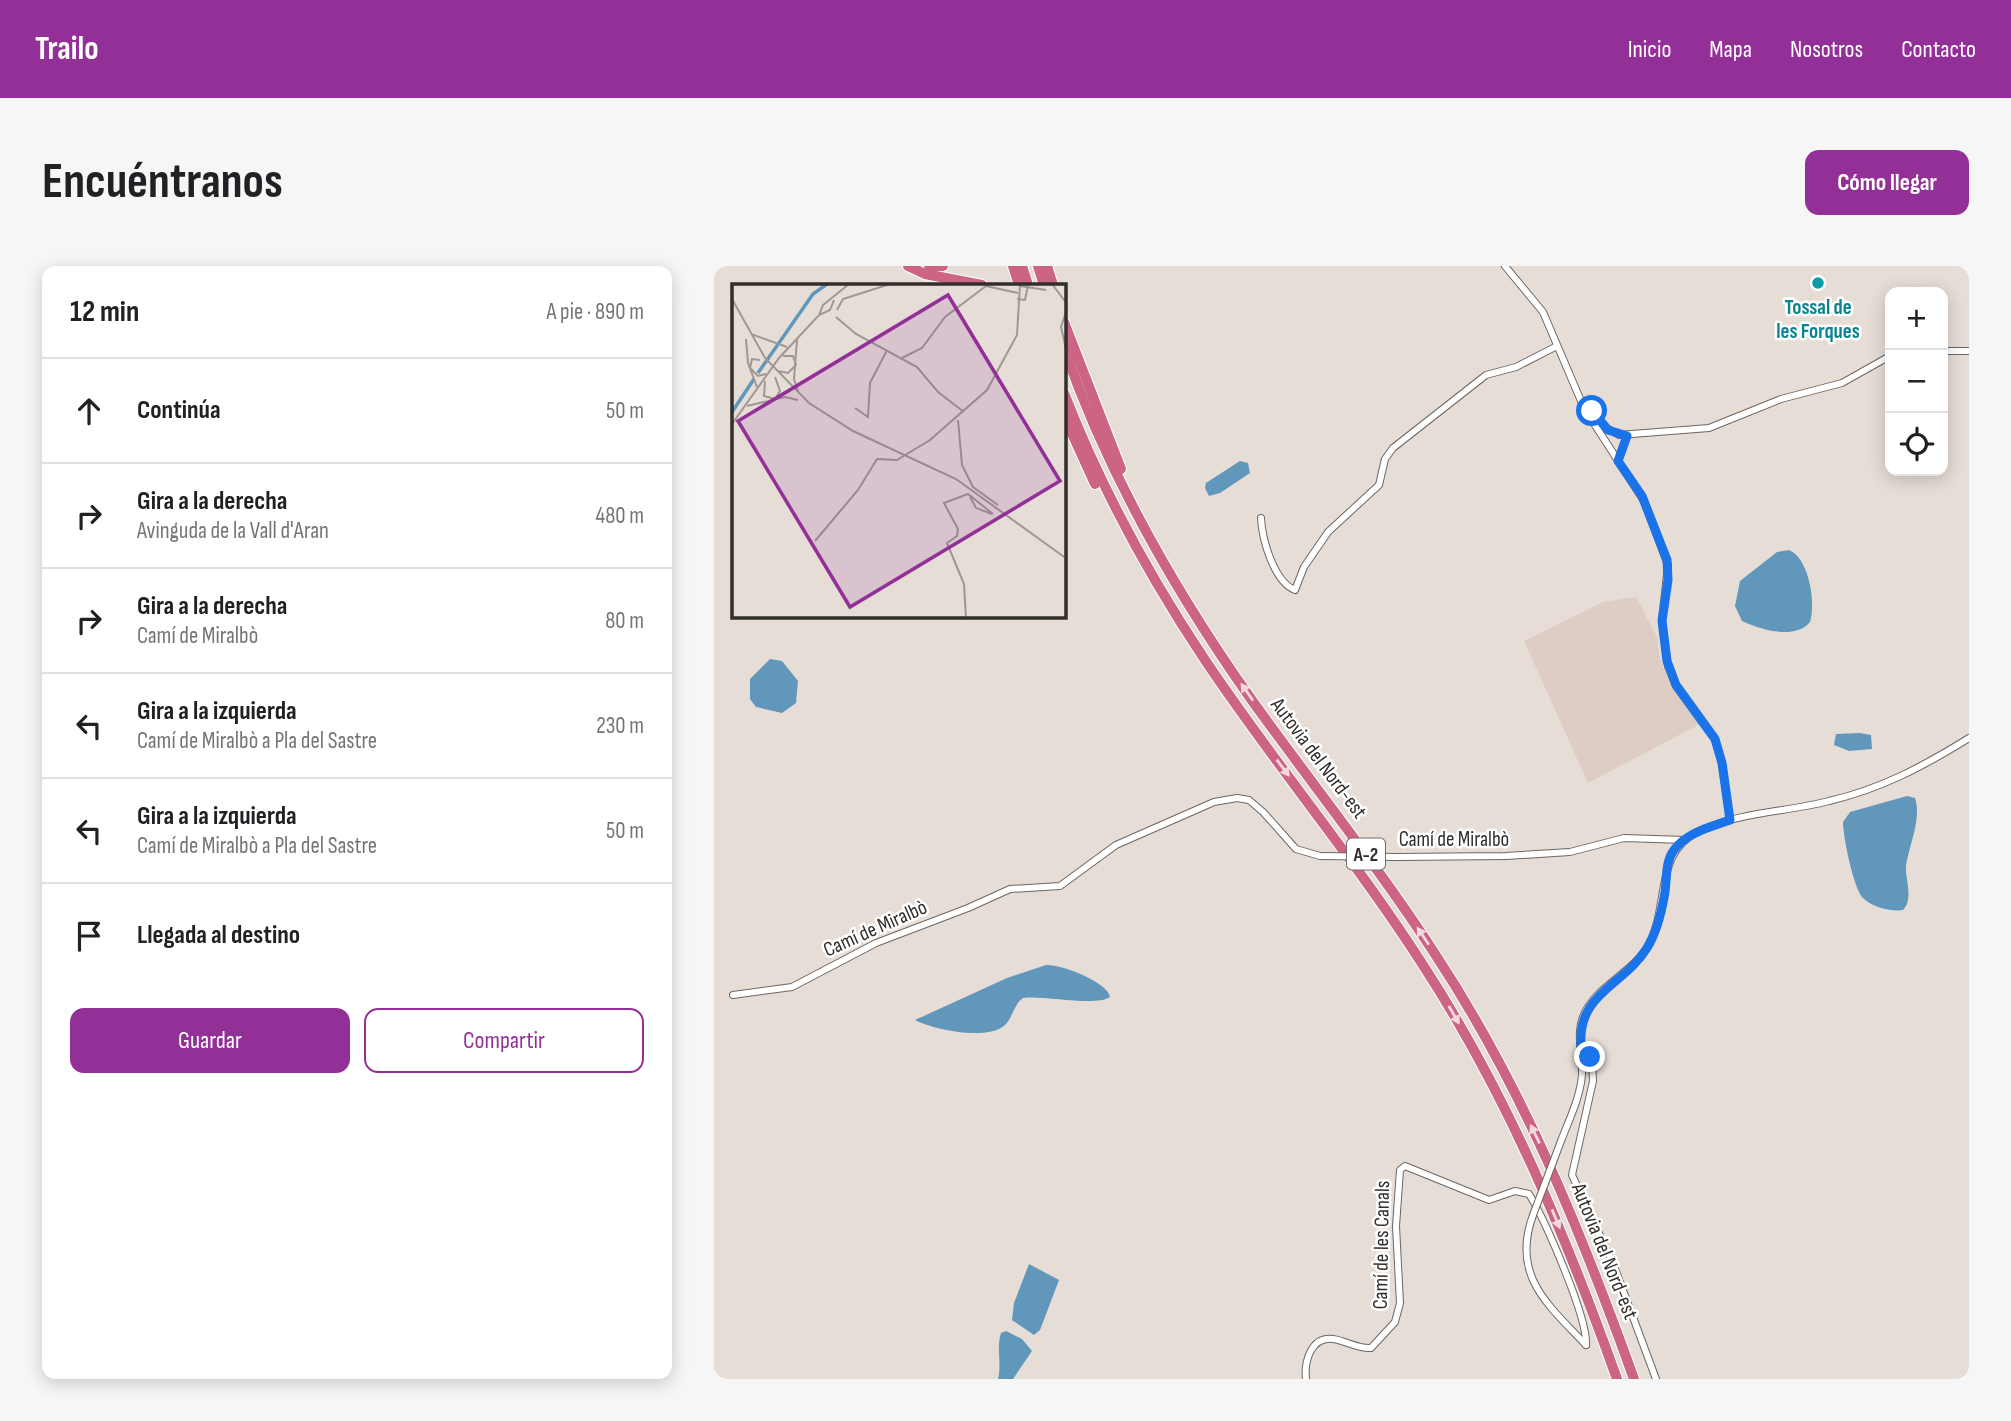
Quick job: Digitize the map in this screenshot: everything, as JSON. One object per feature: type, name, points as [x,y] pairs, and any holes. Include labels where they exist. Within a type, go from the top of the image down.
[{"type":"highway","points":[[908,266],[925,274],[977,284]]},
{"type":"highway","points":[[929,266],[943,266]]},
{"type":"highway","points":[[1013,266],[1019,284]]},
{"type":"highway","points":[[1022,266],[1028,284]]},
{"type":"highway","points":[[1038,266],[1044,284]]},
{"type":"highway","points":[[1047,266],[1054,284]]},
{"type":"highway","points":[[1054,284],[1055,266]]},
{"type":"highway","points":[[1066,327],[1112,447],[1164,564]]},
{"type":"highway","name":"Autovia del Nord-est","points":[[1066,353],[1110,463],[1164,564],[1250,697],[1405,909],[1475,1020],[1517,1096],[1559,1185],[1634,1379]]},
{"type":"highway","name":"Autovia del Nord-est","points":[[1066,398],[1099,475],[1160,589],[1267,746],[1398,926],[1474,1050],[1549,1202],[1617,1379]]},
{"type":"highway","points":[[1066,420],[1113,518],[1153,586],[1237,713],[1267,746]]},
{"type":"street","points":[[1505,266],[1543,313],[1580,398],[1642,496],[1667,560],[1668,580],[1662,621],[1667,661],[1676,685],[1715,739],[1722,763],[1730,820]]},
{"type":"street","points":[[1261,518],[1267,554],[1291,589],[1295,590],[1304,568],[1328,531],[1380,483],[1385,459],[1390,451],[1486,375],[1513,368],[1557,346]]},
{"type":"street","points":[[1948,351],[1969,351]]},
{"type":"street","points":[[1580,398],[1608,430],[1627,436],[1719,425],[1781,399],[1842,383],[1885,359]]},
{"type":"street","points":[[1618,461],[1627,436]]},
{"type":"street","name":"Camí de Miralbò","points":[[733,995],[792,987],[876,943],[968,908],[1010,888],[1060,886],[1116,845],[1187,811],[1214,802],[1249,800],[1296,849],[1320,856],[1525,855],[1570,852],[1624,838],[1685,840],[1700,830],[1730,820],[1829,801],[1902,778],[1969,738]]},
{"type":"street","points":[[1656,1379],[1614,1266],[1572,1175],[1593,1081],[1592,1061],[1581,1047],[1581,1025],[1586,1010],[1636,961],[1650,942],[1663,902],[1669,859],[1685,840]]},
{"type":"street","name":"Camí de les Canals","points":[[1306,1379],[1307,1360],[1317,1344],[1333,1339],[1371,1348],[1397,1318],[1400,1296],[1396,1194],[1400,1170],[1405,1166],[1489,1200],[1515,1191],[1529,1194],[1578,1307],[1586,1331],[1586,1345],[1539,1291],[1529,1273],[1525,1239],[1533,1215],[1561,1141],[1580,1084],[1581,1047]]},
{"type":"shaded area","points":[[1636,597],[1657,637],[1660,659],[1670,683],[1700,724],[1588,783],[1524,641],[1603,602]]},
{"type":"water","points":[[1240,461],[1248,463],[1250,473],[1220,493],[1209,496],[1206,483]]},
{"type":"water","points":[[1789,550],[1802,562],[1806,571],[1812,604],[1810,622],[1796,631],[1778,632],[1742,621],[1735,606],[1740,581],[1777,552]]},
{"type":"water","points":[[770,659],[782,661],[798,681],[796,703],[782,713],[756,707],[750,699],[750,679]]},
{"type":"water","points":[[1836,734],[1871,735],[1872,749],[1849,751],[1834,745]]},
{"type":"water","points":[[1907,796],[1915,798],[1917,806],[1906,866],[1908,900],[1903,910],[1887,909],[1871,904],[1862,897],[1849,861],[1843,822],[1850,812]]},
{"type":"water","points":[[1046,965],[1062,967],[1093,980],[1107,991],[1110,997],[1093,1001],[1023,998],[1005,1025],[986,1032],[947,1030],[915,1020],[1007,978]]},
{"type":"water","points":[[1029,1264],[1059,1280],[1040,1330],[1034,1335],[1012,1320],[1014,1303]]},
{"type":"water","points":[[1006,1331],[1022,1339],[1032,1351],[1013,1379],[998,1379],[1001,1333]]},
{"type":"place","name":"Tossal de les Forques","points":[[1818,283]]},
{"type":"route","points":[[1590,1057],[1581,1047],[1583,1017],[1595,999],[1636,961],[1649,945],[1663,902],[1668,863],[1673,851],[1700,830],[1730,820],[1722,763],[1715,739],[1676,685],[1668,666],[1662,621],[1669,569],[1642,496],[1618,461],[1627,436],[1608,430],[1592,411]]}]
